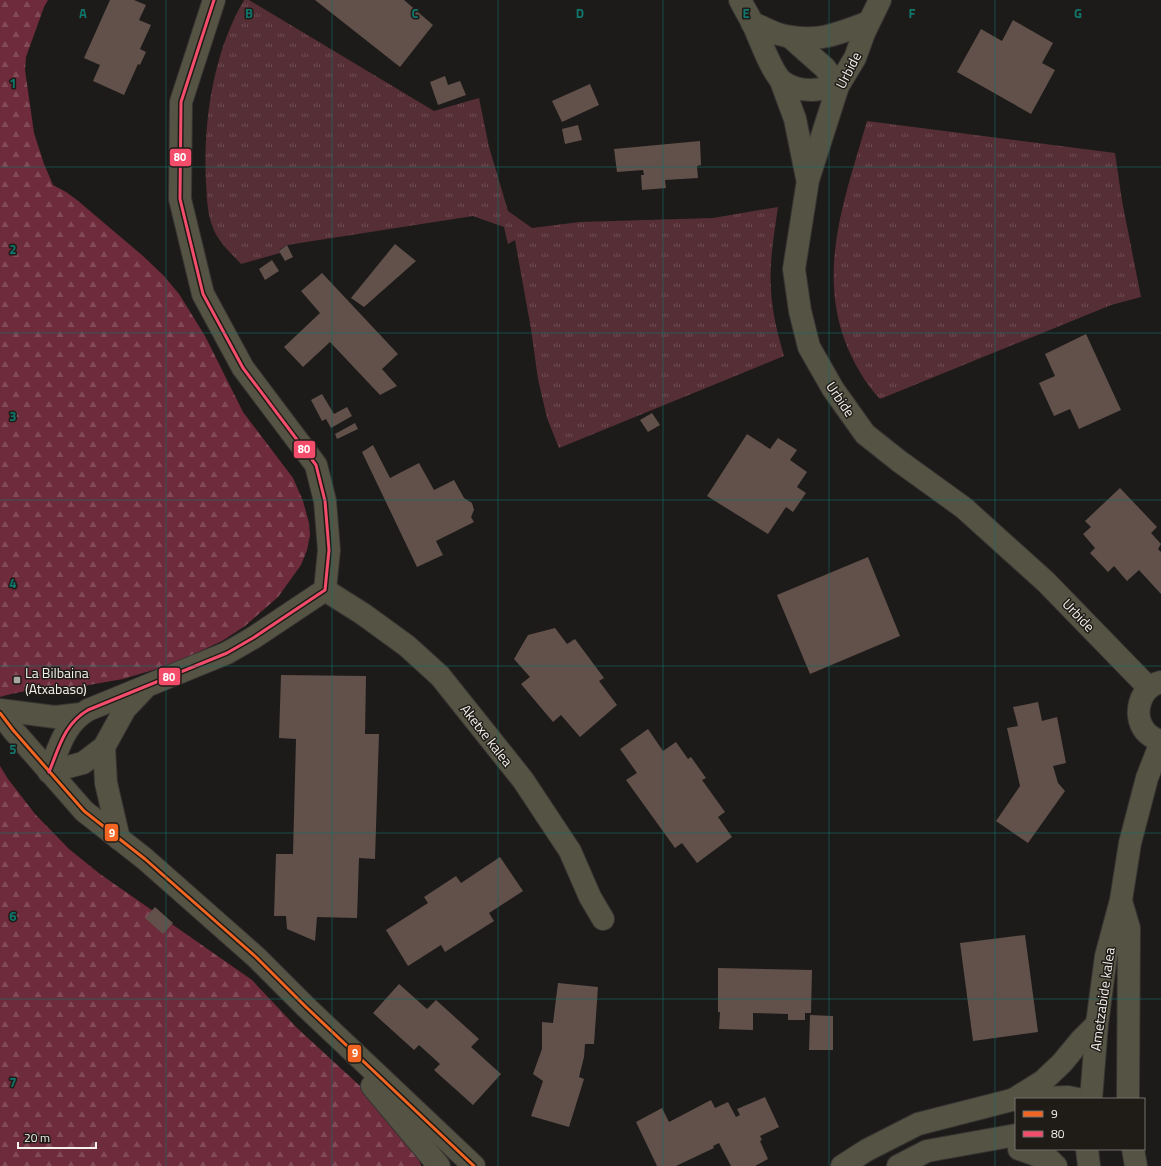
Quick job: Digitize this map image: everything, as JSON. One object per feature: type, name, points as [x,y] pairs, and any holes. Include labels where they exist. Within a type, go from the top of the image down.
[{"type":"street","points":[[0,712],[55,717],[80,714],[227,653],[253,638],[325,590],[329,550],[325,501],[316,465],[243,368],[203,294],[180,199],[181,102],[214,0]]},
{"type":"street","points":[[740,0],[771,65],[781,81],[795,119],[808,180]]},
{"type":"street","name":"Urbide","points":[[880,0],[869,22],[855,58],[838,86],[808,180],[794,269],[800,311],[809,347],[833,389],[865,434],[899,461],[964,508],[1046,582],[1155,685]]},
{"type":"street","points":[[752,23],[777,34],[790,37],[821,38],[838,35],[869,22]]},
{"type":"street","points":[[781,81],[790,86],[809,91],[838,86],[825,68],[790,37]]},
{"type":"street","name":"Aketxe kalea","points":[[325,590],[363,614],[407,646],[440,676],[527,787],[570,850],[590,897],[603,919]]},
{"type":"street","points":[[1155,685],[1141,699],[1138,714],[1145,731],[1152,738],[1161,742]]},
{"type":"street","points":[[49,772],[83,764],[104,747],[125,709],[147,686]]},
{"type":"street","points":[[0,712],[13,730],[84,811],[146,859],[256,957],[306,1007],[474,1166]]},
{"type":"street","points":[[49,772],[62,738],[80,714]]},
{"type":"street","name":"Ametzabide kalea","points":[[1091,1098],[1097,1024],[1106,956],[1121,900],[1130,843],[1147,778],[1161,742]]},
{"type":"street","points":[[104,747],[106,783],[119,839]]},
{"type":"street","name":"Ametzabide kalea","points":[[1121,900],[1128,928],[1128,1098]]},
{"type":"street","points":[[306,1007],[439,1166]]},
{"type":"street","points":[[1018,1098],[1043,1081],[1062,1063],[1081,1040],[1097,1024]]},
{"type":"street","points":[[1042,1098],[1073,1098]]},
{"type":"street","points":[[842,1166],[868,1150],[918,1124],[1015,1100]]},
{"type":"street","points":[[898,1166],[927,1152],[1015,1135]]},
{"type":"street","points":[[983,1142],[1015,1148]]},
{"type":"street","points":[[1022,1150],[1050,1160],[1056,1166]]},
{"type":"street","points":[[1087,1150],[1089,1166]]},
{"type":"street","points":[[1133,1150],[1136,1166]]},
{"type":"green space","points":[[0,0],[48,0],[44,7],[26,57],[25,70],[34,133],[44,164],[53,185],[77,200],[143,256],[164,276],[179,294],[205,336],[243,412],[293,478],[303,501],[309,523],[310,535],[307,550],[301,565],[278,597],[245,626],[222,641],[173,664],[123,679],[83,686],[30,690],[0,697]]},
{"type":"green space","points":[[244,0],[249,0],[434,111],[479,98],[489,147],[508,211],[532,228],[580,222],[713,218],[778,207],[772,248],[771,280],[774,315],[784,356],[559,448],[547,418],[538,379],[531,329],[515,240],[508,244],[504,227],[473,216],[287,245],[279,250],[280,253],[241,264],[220,241],[214,231],[209,215],[206,183],[206,136],[212,88],[218,65],[233,21]]},
{"type":"green space","points":[[867,121],[1115,153],[1122,201],[1141,297],[1111,305],[880,399],[863,376],[849,351],[839,322],[834,293],[834,264],[837,236],[850,178]]},
{"type":"green space","points":[[0,766],[35,814],[69,849],[100,874],[252,980],[297,1028],[384,1108],[419,1159],[421,1166],[0,1166]]},
{"type":"building","points":[[110,0],[134,0],[146,5],[139,20],[151,25],[140,49],[146,52],[140,65],[138,64],[124,95],[93,81],[100,65],[84,58]]},
{"type":"building","points":[[315,0],[404,0],[433,25],[400,67]]},
{"type":"building","points":[[1013,20],[1053,43],[1042,63],[1055,70],[1031,114],[957,72],[981,29],[1002,41]]},
{"type":"building","points":[[445,76],[448,85],[460,81],[466,95],[438,105],[430,82]]},
{"type":"building","points":[[590,84],[599,105],[562,122],[552,101]]},
{"type":"building","points":[[578,125],[582,140],[565,144],[562,129]]},
{"type":"building","points":[[700,141],[701,165],[697,166],[698,178],[665,180],[666,188],[642,190],[641,175],[644,175],[643,170],[617,172],[614,149]]},
{"type":"building","points":[[395,244],[416,261],[364,307],[351,298]]},
{"type":"building","points":[[287,245],[293,257],[285,261],[279,251]]},
{"type":"building","points":[[272,260],[279,271],[265,280],[259,269]]},
{"type":"building","points":[[322,273],[398,354],[382,369],[397,386],[380,395],[330,342],[303,367],[284,347],[320,313],[301,291]]},
{"type":"building","points":[[1086,334],[1121,410],[1079,429],[1070,409],[1054,416],[1039,383],[1055,376],[1045,354]]},
{"type":"building","points":[[322,394],[334,414],[347,407],[352,416],[331,428],[326,419],[322,421],[311,400]]},
{"type":"building","points":[[652,413],[660,425],[648,432],[640,420]]},
{"type":"building","points":[[355,423],[358,429],[337,439],[335,434]]},
{"type":"building","points":[[747,434],[770,449],[778,438],[797,450],[790,460],[807,472],[797,487],[806,493],[793,512],[786,507],[768,534],[707,496]]},
{"type":"building","points":[[373,445],[390,478],[419,463],[434,490],[454,480],[464,498],[472,503],[474,510],[471,517],[474,522],[436,541],[443,555],[417,567],[362,452]]},
{"type":"building","points":[[1120,488],[1157,527],[1151,533],[1161,544],[1158,549],[1161,552],[1161,594],[1139,570],[1127,581],[1114,566],[1108,572],[1090,553],[1095,548],[1083,534],[1091,527],[1085,521]]},
{"type":"building","points":[[868,557],[900,636],[810,674],[777,595]]},
{"type":"building","points":[[555,628],[567,644],[575,639],[604,678],[599,681],[617,705],[580,737],[561,715],[553,722],[521,684],[530,677],[514,659],[528,635]]},
{"type":"building","points":[[281,675],[366,676],[365,734],[379,734],[375,859],[359,858],[357,918],[317,917],[315,941],[287,929],[286,916],[274,916],[276,854],[293,854],[296,739],[279,738]]},
{"type":"building","points":[[1038,702],[1042,721],[1057,717],[1066,763],[1053,766],[1058,783],[1065,791],[1028,843],[996,821],[1020,786],[1007,728],[1018,726],[1013,707]]},
{"type":"building","points":[[648,729],[663,751],[676,742],[688,759],[691,757],[706,778],[702,780],[725,812],[718,817],[732,837],[697,863],[682,843],[675,848],[626,780],[637,773],[620,749]]},
{"type":"building","points":[[500,857],[523,891],[489,913],[494,921],[445,952],[441,945],[408,966],[386,930],[428,903],[424,897],[456,876],[461,883]]},
{"type":"building","points":[[155,907],[173,923],[163,934],[145,918]]},
{"type":"building","points":[[1025,935],[1038,1032],[973,1041],[960,943]]},
{"type":"building","points":[[718,968],[812,970],[811,1013],[805,1013],[805,1020],[788,1020],[788,1014],[753,1013],[753,1030],[719,1029],[720,1012],[718,1012]]},
{"type":"building","points":[[558,983],[598,987],[594,1044],[585,1044],[584,1057],[579,1077],[584,1079],[569,1127],[531,1116],[543,1081],[533,1074],[542,1049],[542,1022],[553,1023]]},
{"type":"building","points":[[399,984],[427,1009],[436,1000],[479,1039],[471,1047],[501,1074],[473,1105],[434,1070],[440,1064],[419,1045],[414,1050],[373,1013]]},
{"type":"building","points":[[810,1015],[833,1016],[833,1050],[809,1050]]},
{"type":"building","points":[[765,1097],[779,1127],[760,1136],[762,1140],[760,1141],[768,1159],[755,1166],[731,1166],[719,1143],[713,1146],[714,1148],[676,1166],[657,1166],[636,1122],[662,1108],[669,1122],[711,1100],[715,1108],[728,1102],[736,1117],[740,1115],[737,1109]]},
{"type":"transit line","name":"80","points":[[49,772],[59,746],[68,729],[73,722],[88,710],[227,653],[253,638],[325,590],[329,550],[325,501],[316,465],[243,368],[203,294],[180,199],[181,102],[214,0]]},
{"type":"transit line","name":"9","points":[[0,713],[84,811],[145,859],[256,957],[306,1007],[474,1166]]},
{"type":"place","name":"La Bilbaina (Atxabaso)","points":[[17,680]]}]
